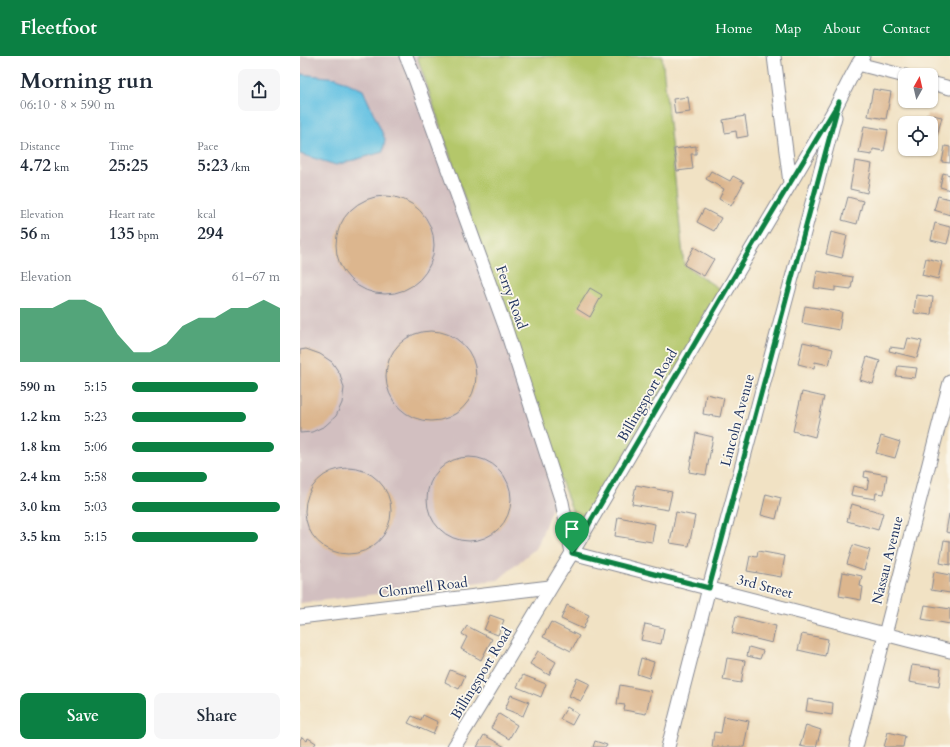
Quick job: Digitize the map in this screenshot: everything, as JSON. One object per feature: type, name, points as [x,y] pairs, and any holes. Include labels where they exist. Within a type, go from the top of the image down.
[{"type":"street","name":"Ferry Road","points":[[405,56],[413,73],[506,329],[562,502],[572,553]]},
{"type":"street","points":[[774,56],[790,182]]},
{"type":"street","points":[[860,60],[898,74]]},
{"type":"street","name":"Billingsport Road","points":[[454,747],[572,553],[790,182],[839,102],[860,60]]},
{"type":"street","points":[[938,85],[950,88]]},
{"type":"street","name":"Lincoln Avenue","points":[[668,747],[839,102]]},
{"type":"street","name":"Nassau Avenue","points":[[856,747],[950,382]]},
{"type":"street","name":"3rd Street","points":[[572,553],[950,651]]},
{"type":"street","name":"Clonmell Road","points":[[300,618],[550,587]]},
{"type":"shaded area","points":[[300,56],[417,56],[536,413],[553,505],[537,547],[498,580],[300,603]]},
{"type":"green space","points":[[417,56],[662,56],[684,265],[724,292],[581,534],[536,413]]},
{"type":"water","points":[[300,74],[337,78],[363,90],[385,139],[383,152],[336,165],[300,154]]},
{"type":"building","points":[[873,89],[891,92],[886,119],[868,116]]},
{"type":"building","points":[[688,97],[690,112],[675,114],[673,99]]},
{"type":"building","points":[[927,114],[937,116],[927,116]]},
{"type":"building","points":[[745,116],[748,136],[737,138],[736,131],[725,133],[723,120]]},
{"type":"building","points":[[938,116],[942,117],[938,132]]},
{"type":"building","points":[[864,126],[888,130],[884,151],[873,149],[872,155],[859,153]]},
{"type":"building","points":[[696,146],[696,154],[691,154],[693,169],[677,171],[674,149]]},
{"type":"building","points":[[945,146],[950,147],[950,163],[942,162]]},
{"type":"building","points":[[855,161],[872,164],[867,193],[850,189]]},
{"type":"building","points":[[711,171],[730,181],[733,176],[744,182],[731,206],[719,199],[724,189],[706,179]]},
{"type":"building","points":[[943,173],[950,175],[950,190],[940,187]]},
{"type":"building","points":[[385,196],[404,200],[420,210],[430,226],[434,245],[430,264],[420,280],[404,290],[385,294],[366,290],[350,280],[340,264],[336,245],[340,226],[350,210],[366,200]]},
{"type":"building","points":[[938,196],[950,199],[950,215],[934,210]]},
{"type":"building","points":[[848,197],[863,201],[857,224],[842,220]]},
{"type":"building","points":[[704,209],[721,218],[714,231],[697,222]]},
{"type":"building","points":[[935,223],[950,227],[947,244],[931,240]]},
{"type":"building","points":[[831,232],[847,236],[842,258],[826,254]]},
{"type":"building","points":[[694,247],[714,259],[704,276],[684,265]]},
{"type":"building","points":[[926,258],[942,262],[938,279],[922,275]]},
{"type":"building","points":[[817,271],[853,277],[851,289],[835,287],[835,291],[814,288]]},
{"type":"building","points":[[590,288],[602,295],[590,317],[577,309]]},
{"type":"building","points":[[916,295],[933,297],[931,315],[914,313]]},
{"type":"building","points":[[805,306],[842,312],[839,330],[802,323]]},
{"type":"building","points":[[431,331],[448,335],[463,344],[472,359],[476,376],[472,393],[463,408],[448,417],[431,421],[414,417],[399,408],[390,393],[386,376],[390,359],[399,344],[414,335]]},
{"type":"building","points":[[908,338],[922,341],[917,358],[889,351],[890,347],[905,349]]},
{"type":"building","points":[[803,342],[833,349],[829,365],[815,362],[814,368],[798,364]]},
{"type":"building","points":[[306,349],[320,354],[332,362],[340,374],[344,388],[342,403],[336,416],[325,426],[312,432],[300,433],[300,350]]},
{"type":"building","points":[[867,357],[880,361],[873,384],[860,380]]},
{"type":"building","points":[[898,366],[917,368],[915,378],[896,376]]},
{"type":"building","points":[[802,392],[824,397],[815,437],[793,431]]},
{"type":"building","points":[[706,394],[724,398],[720,417],[703,414]]},
{"type":"building","points":[[696,433],[713,437],[706,475],[689,472]]},
{"type":"building","points":[[881,436],[900,442],[895,458],[876,453]]},
{"type":"building","points":[[469,457],[477,458],[492,464],[504,476],[510,491],[510,507],[504,522],[492,534],[477,540],[469,541],[461,540],[446,534],[434,522],[428,507],[427,499],[428,491],[434,476],[446,464],[461,458]]},
{"type":"building","points":[[348,468],[364,472],[378,481],[387,495],[391,511],[387,527],[378,541],[364,550],[348,554],[332,550],[318,541],[309,527],[305,511],[309,495],[318,481],[332,472]]},
{"type":"building","points":[[865,471],[887,475],[884,494],[876,493],[875,499],[851,495],[853,486],[867,489],[869,478],[864,477]]},
{"type":"building","points":[[636,485],[672,492],[668,510],[632,504]]},
{"type":"building","points":[[766,494],[781,498],[776,519],[761,515]]},
{"type":"building","points":[[852,504],[883,513],[878,530],[847,521]]},
{"type":"building","points":[[676,512],[695,516],[689,546],[670,543]]},
{"type":"building","points":[[950,514],[950,533],[946,532]]},
{"type":"building","points":[[618,517],[655,524],[652,542],[615,536]]},
{"type":"building","points":[[944,540],[950,541],[950,565],[940,563]]},
{"type":"building","points":[[853,545],[870,550],[864,570],[847,564]]},
{"type":"building","points":[[758,551],[785,556],[781,577],[747,571],[750,556],[757,557]]},
{"type":"building","points":[[843,572],[862,576],[860,586],[863,587],[861,600],[839,596]]},
{"type":"building","points":[[934,572],[950,575],[950,593],[931,590]]},
{"type":"building","points":[[567,605],[589,615],[583,629],[561,619]]},
{"type":"building","points":[[925,605],[950,609],[950,624],[922,619]]},
{"type":"building","points":[[490,615],[504,620],[498,635],[484,630]]},
{"type":"building","points":[[736,616],[776,626],[772,643],[732,633]]},
{"type":"building","points":[[551,622],[579,636],[571,651],[543,637]]},
{"type":"building","points":[[645,624],[664,628],[661,644],[641,640]]},
{"type":"building","points":[[467,626],[492,639],[481,660],[461,649],[467,637],[462,634]]},
{"type":"building","points":[[802,634],[828,639],[825,656],[798,650]]},
{"type":"building","points":[[749,647],[763,651],[760,659],[747,656]]},
{"type":"building","points":[[538,651],[556,662],[549,675],[530,664]]},
{"type":"building","points":[[641,658],[654,662],[649,678],[637,674]]},
{"type":"building","points":[[727,658],[745,661],[741,683],[723,680]]},
{"type":"building","points":[[912,665],[941,669],[939,687],[909,682]]},
{"type":"building","points":[[450,670],[465,676],[459,689],[445,682]]},
{"type":"building","points":[[523,675],[546,684],[541,697],[517,687]]},
{"type":"building","points":[[577,678],[590,684],[581,701],[569,696]]},
{"type":"building","points":[[620,685],[651,691],[646,714],[624,710],[625,705],[617,704]]},
{"type":"building","points":[[511,695],[529,702],[523,716],[505,709]]},
{"type":"building","points":[[808,699],[833,703],[832,715],[806,711]]},
{"type":"building","points":[[567,707],[578,714],[572,725],[560,719]]},
{"type":"building","points":[[499,714],[517,725],[509,739],[491,728]]},
{"type":"building","points":[[423,715],[438,722],[433,734],[408,723],[412,716],[421,720]]},
{"type":"building","points":[[724,716],[749,721],[744,747],[712,747],[714,732],[721,733]]},
{"type":"building","points":[[806,725],[821,730],[816,747],[800,746]]},
{"type":"building","points":[[888,732],[905,736],[903,747],[884,747]]},
{"type":"building","points":[[484,735],[505,747],[477,747]]},
{"type":"building","points":[[302,737],[307,741],[308,738],[316,743],[313,747],[300,747],[300,740]]},
{"type":"building","points":[[595,741],[607,745],[606,747],[593,747]]},
{"type":"route","points":[[839,102],[709,588],[572,553],[752,246],[839,102]]}]
